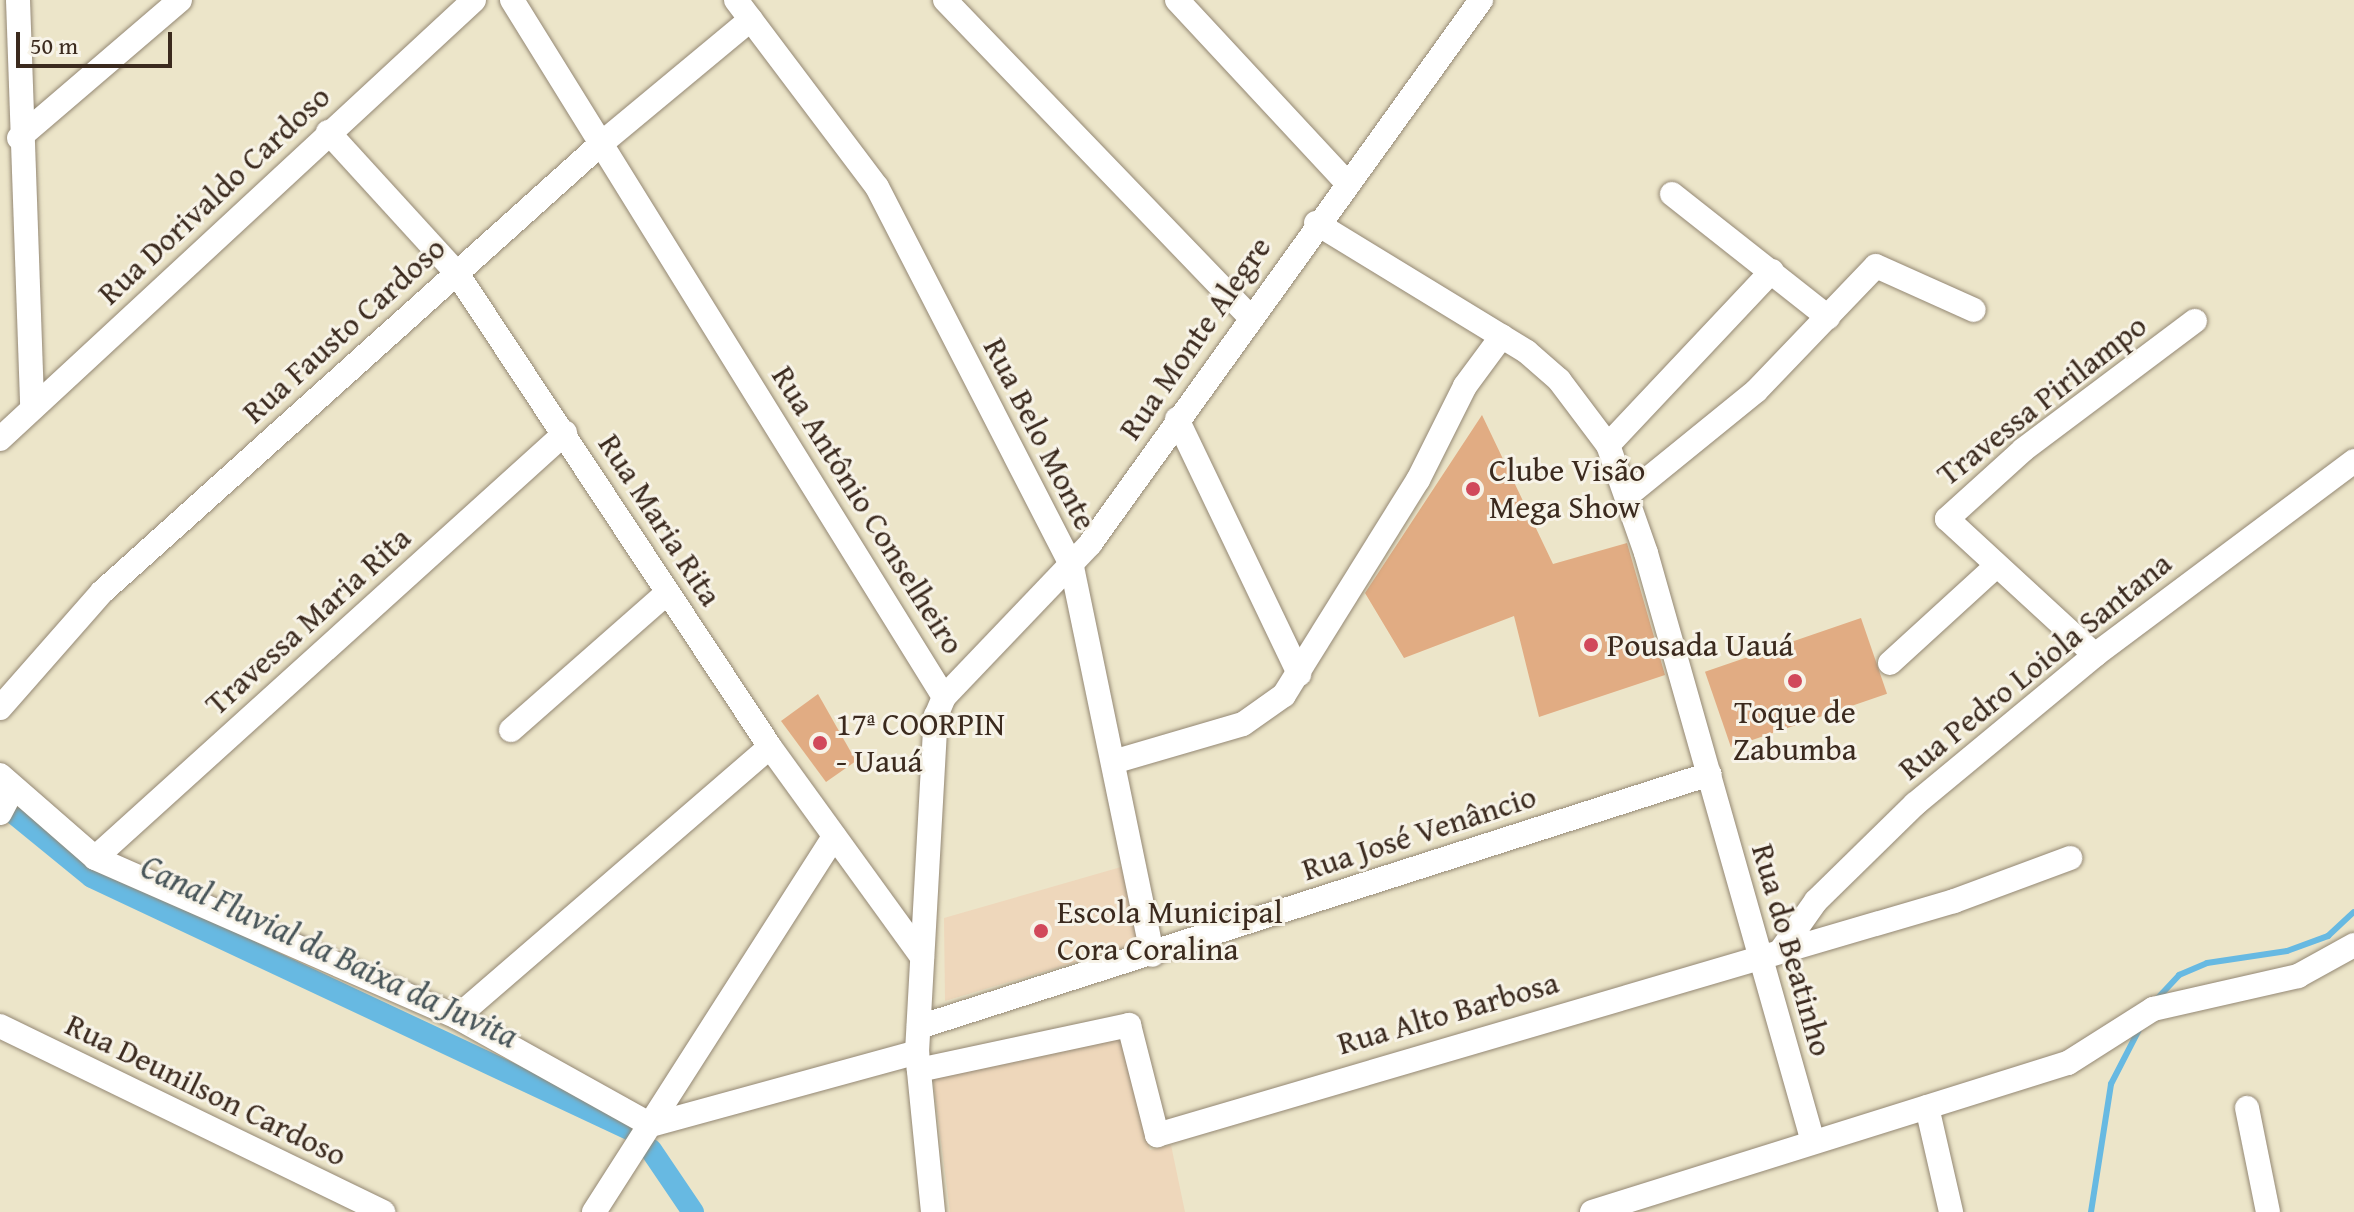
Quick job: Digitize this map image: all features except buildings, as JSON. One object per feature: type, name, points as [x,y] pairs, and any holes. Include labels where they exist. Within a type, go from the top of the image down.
[{"type":"street","points":[[18,0],[21,237],[32,408]]},
{"type":"street","points":[[19,138],[180,0]]},
{"type":"street","name":"Rua Dorivaldo Cardoso","points":[[0,439],[474,0]]},
{"type":"street","name":"Rua Antônio Conselheiro","points":[[512,0],[603,142],[944,697],[929,761],[918,1061],[933,1212]]},
{"type":"street","points":[[945,0],[1248,315]]},
{"type":"street","points":[[1177,0],[1345,181]]},
{"type":"street","name":"Rua Monte Alegre","points":[[944,697],[1072,567],[1248,315],[1481,0]]},
{"type":"street","name":"Rua Fausto Cardoso","points":[[0,708],[82,611],[603,142],[743,10]]},
{"type":"street","name":"Rua Belo Monte","points":[[743,10],[882,197],[1072,567],[1152,955]]},
{"type":"street","name":"Rua Maria Rita","points":[[328,132],[456,272],[770,747],[922,957]]},
{"type":"street","points":[[1672,194],[1828,317]]},
{"type":"street","points":[[1113,762],[1265,711],[1299,674],[1418,480],[1465,386],[1502,336],[1316,223]]},
{"type":"street","points":[[0,252],[21,237]]},
{"type":"street","points":[[1628,495],[1756,391],[1876,266],[1974,310]]},
{"type":"street","points":[[1608,445],[1772,271]]},
{"type":"street","name":"Travessa Pirilampo","points":[[2095,655],[1952,528],[1949,515],[2195,321]]},
{"type":"street","name":"Rua do Beatinho","points":[[1502,336],[1559,380],[1608,445],[1628,495],[1710,774],[1770,952],[1813,1142]]},
{"type":"street","points":[[1177,419],[1299,674]]},
{"type":"street","name":"Travessa Maria Rita","points":[[95,858],[565,433]]},
{"type":"street","name":"Rua Pedro Loiola Santana","points":[[1770,952],[1856,859],[2095,655],[2354,461]]},
{"type":"street","points":[[1890,663],[1995,567]]},
{"type":"street","points":[[511,730],[667,593]]},
{"type":"street","points":[[457,1017],[770,747]]},
{"type":"street","name":"Rua José Venâncio","points":[[919,1027],[1152,955],[1710,774]]},
{"type":"street","points":[[0,813],[7,782],[95,858],[457,1017],[651,1125],[918,1061]]},
{"type":"street","points":[[594,1212],[834,836]]},
{"type":"street","name":"Rua Alto Barbosa","points":[[918,1061],[1129,1025],[1157,1135],[1770,952],[1954,901],[2070,858]]},
{"type":"street","points":[[1592,1212],[2068,1063],[2153,1009],[2298,976],[2354,945]]},
{"type":"street","name":"Rua Deunilson Cardoso","points":[[0,1026],[383,1212]]},
{"type":"street","points":[[1927,1107],[1951,1212]]},
{"type":"street","points":[[2247,1108],[2268,1212]]},
{"type":"shaded area","name":"Escola Municipal Cora Coralina","points":[[1121,867],[1140,943],[945,1001],[944,918]]},
{"type":"shaded area","points":[[1120,1037],[1150,1150],[1171,1145],[1185,1212],[950,1212],[933,1079]]},
{"type":"waterway","name":"Canal Fluvial da Baixa da Juvita","points":[[11,811],[92,877],[633,1131]]},
{"type":"waterway","points":[[2154,1002],[2179,975],[2207,963],[2287,951],[2328,936],[2354,912]]},
{"type":"waterway","points":[[2091,1212],[2111,1084],[2141,1026]]},
{"type":"waterway","name":"Canal Fluvial da Baixa da Juvita","points":[[651,1150],[693,1212]]},
{"type":"place","name":"Clube Visão Mega Show","points":[[1473,489]]},
{"type":"place","name":"Pousada Uauá","points":[[1591,645]]},
{"type":"place","name":"Toque de Zabumba","points":[[1795,681]]},
{"type":"place","name":"17ª COORPIN - Uauá","points":[[820,743]]},
{"type":"place","name":"Escola Municipal Cora Coralina","points":[[1041,931]]}]
